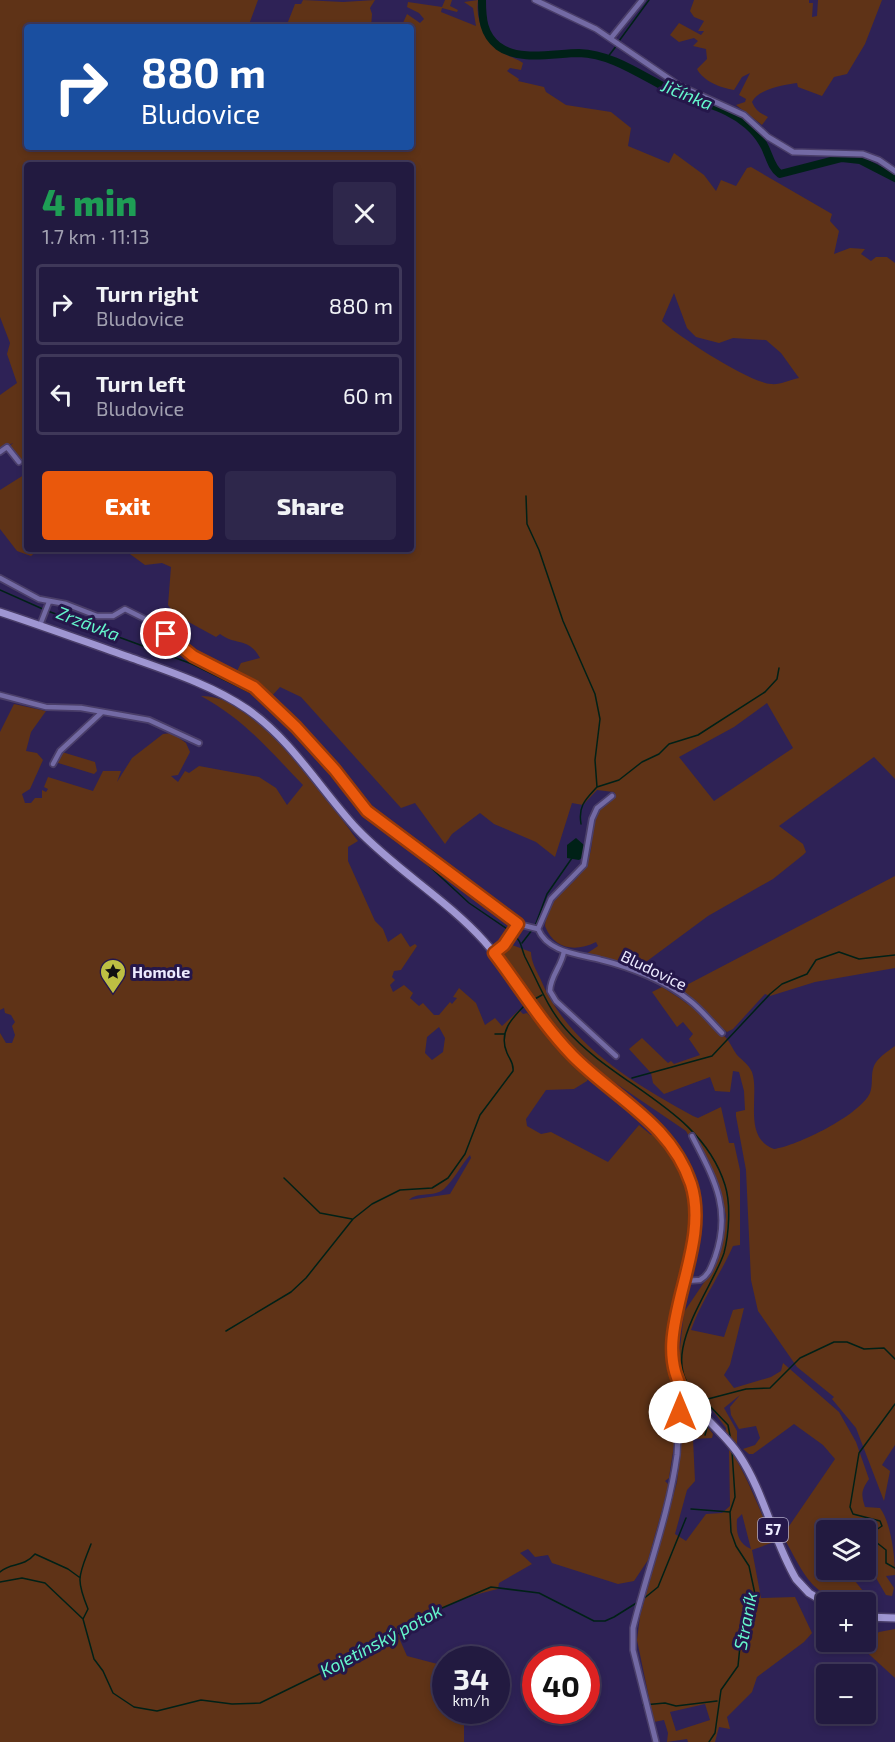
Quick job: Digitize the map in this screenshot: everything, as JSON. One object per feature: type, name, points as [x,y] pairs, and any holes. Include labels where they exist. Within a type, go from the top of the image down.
[{"type":"main road","name":"57","points":[[0,612],[192,681],[254,714],[290,748],[360,832],[463,920],[494,953],[558,1039],[574,1056],[656,1126],[677,1155],[691,1184],[696,1212],[694,1248],[672,1345],[675,1371],[685,1393],[744,1463],[796,1579],[816,1598]]},
{"type":"main road","points":[[876,1617],[895,1618]]},
{"type":"street","points":[[535,0],[612,39],[680,86],[744,114],[768,137],[794,152],[863,154],[879,160],[895,171]]},
{"type":"street","points":[[612,39],[642,0]]},
{"type":"street","points":[[0,452],[7,447],[19,462]]},
{"type":"street","name":"Bludovice","points":[[0,578],[48,604],[66,604],[103,617],[113,616],[125,609],[153,623],[193,656],[254,687],[296,727],[335,770],[367,811],[517,925],[538,929],[543,938],[564,951],[614,963],[671,988],[689,1000],[722,1033]]},
{"type":"street","points":[[40,625],[48,604]]},
{"type":"street","points":[[0,694],[46,707],[81,708],[157,723],[199,742]]},
{"type":"street","points":[[53,764],[60,751],[101,713]]},
{"type":"street","points":[[538,929],[551,899],[584,865],[592,819],[597,808],[612,796]]},
{"type":"street","points":[[494,953],[509,938],[517,925]]},
{"type":"street","points":[[564,951],[562,962],[554,974],[550,992],[556,1001],[616,1056]]},
{"type":"street","points":[[686,1281],[700,1280],[710,1270],[721,1239],[724,1216],[714,1181],[692,1136]]},
{"type":"street","points":[[656,1742],[633,1650],[633,1628],[674,1477],[681,1424],[680,1399],[685,1393]]},
{"type":"shaded area","points":[[0,0],[258,0],[249,24],[24,24],[24,150],[414,150],[414,24],[402,24],[407,14],[420,23],[424,19],[419,13],[407,7],[408,2],[442,7],[445,0],[452,0],[450,6],[458,10],[457,12],[442,8],[441,12],[476,26],[473,8],[464,2],[478,0],[478,15],[486,37],[497,49],[523,63],[521,70],[510,68],[507,71],[519,79],[518,81],[544,87],[546,92],[566,105],[611,112],[631,128],[628,146],[669,163],[674,153],[704,175],[716,191],[721,180],[736,186],[747,168],[751,167],[832,214],[830,221],[839,231],[834,254],[850,248],[865,249],[861,254],[871,261],[876,257],[887,257],[895,263],[895,779],[874,757],[779,826],[803,844],[806,852],[773,879],[708,916],[635,970],[586,954],[598,946],[596,942],[581,947],[566,947],[554,940],[545,926],[550,906],[586,865],[592,845],[595,819],[605,804],[616,796],[614,792],[597,790],[583,805],[572,803],[555,857],[536,842],[494,824],[480,813],[452,834],[445,844],[415,803],[401,808],[301,697],[280,687],[270,698],[236,673],[241,663],[260,658],[256,651],[247,644],[220,634],[216,637],[185,620],[179,620],[168,605],[171,567],[162,563],[145,565],[127,552],[414,552],[414,162],[24,162],[24,466],[9,447],[13,443],[0,449],[0,395],[17,383],[7,354],[10,343],[0,317]],"holes":[[[674,293],[687,328],[696,337],[719,343],[733,338],[766,340],[781,353],[799,378],[774,384],[760,381],[714,358],[683,337],[662,321]],[[767,703],[793,748],[714,801],[679,757],[734,727]]]},
{"type":"shaded area","points":[[303,0],[343,2],[375,0],[370,8],[371,24],[287,24],[295,4],[301,4]]},
{"type":"shaded area","points":[[694,0],[809,0],[809,3],[813,3],[812,17],[817,16],[818,0],[882,0],[865,44],[847,74],[834,77],[822,96],[798,87],[797,83],[772,88],[760,94],[752,102],[758,111],[768,117],[762,125],[736,105],[745,102],[746,99],[739,95],[750,73],[742,77],[734,90],[713,83],[703,77],[697,69],[707,59],[706,49],[693,46],[698,41],[694,38],[679,42],[670,35],[679,23],[701,35],[704,31],[698,31],[704,21],[694,17],[690,11]]},
{"type":"shaded area","points":[[24,475],[24,552],[36,552],[31,556],[17,551],[0,529],[0,490]]},
{"type":"shaded area","points":[[201,696],[224,700],[246,712],[268,730],[310,776],[358,841],[348,847],[348,861],[375,921],[383,929],[388,942],[401,933],[410,947],[415,944],[417,946],[401,970],[394,971],[392,977],[395,980],[390,985],[393,992],[404,985],[413,993],[410,998],[419,1006],[423,1003],[434,1015],[439,1015],[450,1002],[452,1004],[457,998],[453,997],[459,988],[476,1003],[485,1025],[495,1018],[502,1026],[519,1010],[523,1014],[527,1013],[589,1075],[587,1081],[574,1089],[546,1090],[526,1119],[527,1126],[541,1134],[551,1132],[608,1162],[639,1125],[651,1135],[655,1134],[659,1138],[672,1158],[687,1195],[690,1212],[688,1250],[668,1338],[677,1402],[676,1435],[669,1478],[665,1481],[668,1489],[648,1560],[634,1581],[618,1584],[552,1563],[548,1555],[535,1557],[528,1549],[520,1553],[532,1564],[499,1583],[498,1589],[472,1596],[446,1607],[421,1621],[399,1638],[407,1656],[432,1663],[432,1724],[464,1724],[464,1742],[0,1742],[0,1033],[6,1043],[12,1043],[15,1035],[12,1026],[15,1022],[11,1015],[5,1013],[4,1008],[0,1010],[0,732],[14,704],[46,711],[31,732],[26,751],[37,753],[43,760],[30,789],[22,794],[25,803],[31,803],[35,798],[42,798],[42,790],[46,792],[48,789],[44,787],[48,777],[93,791],[103,771],[121,771],[117,782],[132,758],[163,734],[172,733],[186,743],[190,752],[178,775],[171,776],[178,782],[185,771],[189,773],[199,766],[259,777],[276,788],[287,805],[303,785],[256,736],[231,715]],"holes":[[[439,1027],[445,1038],[443,1052],[432,1060],[425,1053],[427,1037]],[[470,1155],[471,1158],[450,1194],[409,1200],[413,1197],[440,1192]]]},
{"type":"shaded area","points":[[62,752],[95,762],[97,771],[94,774],[55,762]]},
{"type":"shaded area","points":[[576,838],[584,845],[583,857],[579,860],[567,858],[567,845]]},
{"type":"shaded area","points":[[895,876],[895,968],[815,982],[770,996],[765,994],[733,1029],[727,1032],[677,990]]},
{"type":"shaded area","points":[[507,943],[531,952],[534,965],[552,1002],[567,1023],[584,1042],[625,1075],[698,1118],[721,1107],[729,1143],[734,1143],[740,1170],[740,1245],[733,1246],[691,1330],[724,1337],[733,1310],[744,1308],[730,1365],[724,1375],[734,1388],[771,1377],[781,1371],[783,1363],[839,1412],[856,1442],[869,1479],[862,1493],[865,1507],[880,1508],[890,1531],[895,1575],[886,1576],[894,1588],[892,1596],[886,1595],[876,1578],[876,1520],[816,1520],[816,1580],[862,1580],[855,1581],[864,1592],[822,1592],[806,1576],[784,1538],[785,1532],[835,1459],[823,1445],[794,1424],[753,1454],[749,1454],[743,1449],[755,1445],[760,1438],[756,1426],[739,1429],[731,1415],[730,1407],[740,1395],[724,1408],[737,1431],[737,1446],[725,1435],[726,1428],[710,1407],[694,1399],[678,1366],[684,1312],[709,1275],[722,1247],[726,1216],[722,1197],[686,1131],[608,1078],[564,1038],[532,999],[503,953]]},
{"type":"shaded area","points":[[662,987],[688,1004],[713,1025],[749,1067],[754,1081],[754,1115],[758,1135],[764,1143],[774,1149],[812,1136],[854,1111],[870,1093],[876,1062],[895,1046],[895,1445],[882,1465],[890,1471],[884,1501],[856,1428],[832,1399],[834,1397],[797,1367],[758,1311],[751,1280],[746,1170],[736,1116],[736,1112],[745,1110],[744,1091],[739,1072],[733,1071],[730,1092],[715,1091],[710,1077],[664,1094],[653,1083],[651,1073],[629,1049],[642,1038],[668,1063],[671,1061],[674,1064],[700,1055],[689,1039],[693,1034],[683,1022],[677,1027],[652,992]]},
{"type":"shaded area","points":[[689,1403],[713,1434],[712,1438],[693,1439],[695,1481],[687,1490],[675,1534],[686,1541],[706,1514],[722,1513],[730,1506],[729,1450],[746,1478],[774,1542],[752,1550],[761,1598],[795,1597],[812,1633],[804,1642],[757,1677],[752,1692],[727,1717],[730,1729],[719,1727],[715,1742],[688,1742],[687,1739],[667,1742],[668,1733],[664,1720],[654,1722],[637,1640],[640,1616],[677,1482],[685,1406]],"holes":[[[742,1514],[751,1549],[743,1544],[738,1533],[737,1519]],[[705,1704],[710,1720],[676,1731],[670,1712]]]},
{"type":"shaded area","points":[[895,1629],[895,1678],[867,1652],[876,1652],[876,1634]]},
{"type":"waterway","name":"Jičínka","points":[[482,0],[486,31],[498,46],[516,54],[579,53],[606,58],[681,95],[723,109],[743,121],[756,133],[780,174],[842,158],[860,160],[895,178]]},
{"type":"waterway","points":[[619,41],[649,0]]},
{"type":"waterway","points":[[607,58],[617,45]]},
{"type":"waterway","points":[[526,496],[527,524],[539,550],[563,621],[595,694],[600,719],[595,760],[597,787],[583,804],[581,824]]},
{"type":"waterway","name":"Zrzávka","points":[[0,590],[45,610],[192,664],[257,696],[292,727],[363,815],[416,854],[469,903],[510,931]]},
{"type":"waterway","points":[[597,787],[619,780],[642,762],[659,754],[669,744],[698,735],[765,692],[777,679],[779,668]]},
{"type":"waterway","points":[[535,926],[547,894],[572,858]]},
{"type":"waterway","points":[[522,943],[532,930]]},
{"type":"waterway","name":"Zrzávka","points":[[513,934],[520,942],[548,1003],[565,1028],[585,1048],[677,1117],[697,1136],[713,1159],[725,1185],[729,1219],[724,1253],[697,1308],[683,1349],[682,1368],[689,1385],[704,1400],[746,1389],[770,1388],[800,1358],[834,1342],[847,1342],[864,1349],[884,1348],[895,1359]]},
{"type":"waterway","points":[[632,1078],[712,1056],[770,994],[782,984],[807,974],[816,960],[839,952],[859,959],[895,955]]},
{"type":"waterway","points":[[533,1000],[542,995]]},
{"type":"waterway","points":[[226,1331],[291,1292],[306,1278],[353,1219],[372,1204],[400,1190],[432,1188],[448,1178],[465,1154],[480,1115],[513,1071],[505,1045],[505,1032],[511,1020],[526,1004]]},
{"type":"waterway","points":[[495,1034],[504,1034]]},
{"type":"waterway","points":[[284,1178],[320,1213],[352,1219]]},
{"type":"waterway","name":"Straník","points":[[705,1401],[728,1425],[731,1441]]},
{"type":"waterway","name":"Zrzávka","points":[[895,1404],[859,1453],[850,1507],[853,1514],[880,1521],[882,1526],[873,1532],[871,1538],[886,1550],[886,1563],[895,1568]]},
{"type":"waterway","points":[[705,1435],[708,1424]]},
{"type":"waterway","name":"Straník","points":[[709,1742],[715,1733],[721,1690],[738,1666],[741,1636],[755,1594],[749,1566],[736,1546],[731,1532],[730,1512],[735,1497],[732,1451]]},
{"type":"waterway","name":"Kojetínský potok","points":[[691,1509],[730,1512]]},
{"type":"waterway","name":"Kojetínský potok","points":[[642,1600],[658,1587],[686,1518]]},
{"type":"waterway","points":[[83,1619],[88,1609],[81,1590],[80,1576],[91,1544]]},
{"type":"waterway","points":[[0,1572],[26,1561],[35,1554],[68,1569],[79,1577]]},
{"type":"waterway","name":"Kojetínský potok","points":[[0,1582],[22,1578],[45,1583],[83,1619],[94,1659],[103,1671],[113,1693],[134,1707],[157,1711],[201,1700],[232,1704],[260,1703],[393,1638],[414,1620],[491,1587],[539,1593],[594,1621],[605,1621],[638,1602]]},
{"type":"waterway","points":[[643,1705],[665,1703],[676,1706],[717,1701]]},
{"type":"place","name":"Homole","points":[[113,995]]},
{"type":"route","points":[[166,634],[193,656],[254,687],[283,712],[335,770],[367,811],[518,924],[504,945],[494,953],[558,1039],[595,1075],[656,1126],[672,1146],[691,1184],[696,1212],[696,1238],[672,1341],[677,1379],[685,1393],[680,1398],[680,1412]]}]
